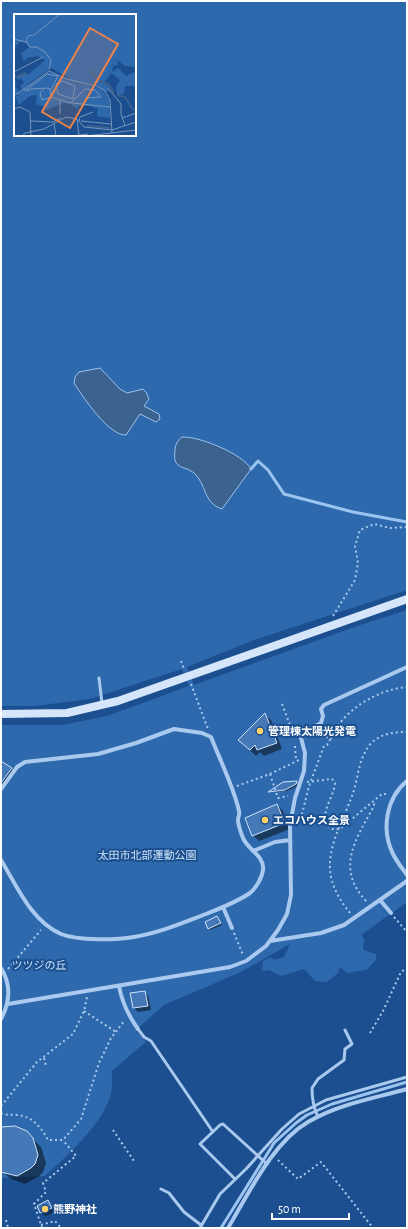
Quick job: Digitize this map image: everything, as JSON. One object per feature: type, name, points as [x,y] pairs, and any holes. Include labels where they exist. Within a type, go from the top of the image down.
[{"type":"street","points":[[1,714],[67,713],[102,705],[407,599]]},
{"type":"street","points":[[8,1004],[230,967],[250,958],[270,941],[278,930],[289,906],[291,895],[291,818],[295,798],[304,771],[305,759],[300,734],[321,723],[323,719],[321,709],[324,705],[407,667]]},
{"type":"street","points":[[1,789],[17,767],[25,762],[98,754],[136,743],[174,729],[202,733],[211,737],[240,813],[238,819],[243,838],[264,866],[257,885],[241,898],[164,931],[132,937],[71,936],[58,932],[46,925],[35,915],[1,860]]},
{"type":"street","points":[[407,781],[394,796],[387,817],[386,830],[393,855],[407,875]]},
{"type":"street","points":[[253,851],[275,842],[290,840]]},
{"type":"street","points":[[270,941],[333,930],[355,918],[407,881]]},
{"type":"street","points":[[380,900],[391,913]]},
{"type":"street","points":[[223,907],[232,928]]},
{"type":"street","points":[[1,968],[4,972],[8,988],[8,1004],[1,1019]]},
{"type":"street","points":[[119,986],[128,1016],[138,1029]]},
{"type":"street","points":[[228,1228],[273,1155],[294,1132],[318,1117],[336,1109],[407,1089]]},
{"type":"lane","points":[[99,678],[102,705]]},
{"type":"lane","points":[[138,1029],[144,1037],[151,1041],[213,1132]]},
{"type":"lane","points":[[318,1117],[313,1106],[314,1101],[312,1088],[314,1084],[344,1060],[345,1049],[352,1044],[345,1030]]},
{"type":"lane","points":[[161,1189],[169,1193],[184,1212],[200,1226],[220,1194],[290,1121],[313,1106],[326,1100],[407,1077]]},
{"type":"lane","points":[[234,1179],[200,1144],[223,1124],[267,1164]]},
{"type":"path","points":[[326,627],[355,580],[358,563],[355,546],[360,530],[374,524],[390,528],[407,527]]},
{"type":"path","points":[[181,661],[185,670]]},
{"type":"path","points":[[191,683],[211,737]]},
{"type":"path","points":[[291,818],[300,822],[324,746],[329,743],[332,733],[362,702],[386,691],[407,687]]},
{"type":"path","points":[[282,704],[295,739]]},
{"type":"path","points":[[314,727],[322,737],[328,737],[330,740]]},
{"type":"path","points":[[355,918],[341,901],[331,877],[330,862],[340,828],[354,790],[359,767],[367,749],[375,740],[394,732],[407,732]]},
{"type":"path","points":[[295,745],[296,760]]},
{"type":"path","points":[[230,788],[270,774],[296,760],[305,759],[319,762]]},
{"type":"path","points":[[270,774],[278,798],[290,796],[295,798],[297,801],[305,803]]},
{"type":"path","points":[[300,782],[334,780],[335,787],[325,812],[325,818],[330,828],[335,830],[340,828],[382,794],[394,796]]},
{"type":"path","points":[[371,906],[358,893],[351,879],[350,867],[354,841],[374,806],[374,801]]},
{"type":"path","points":[[391,913],[407,932]]},
{"type":"path","points":[[4,972],[46,925]]},
{"type":"path","points":[[232,928],[243,955]]},
{"type":"path","points":[[370,1033],[383,1011],[401,972],[407,968]]},
{"type":"path","points":[[1,1105],[38,1062],[73,1034],[84,1011],[88,997],[86,991]]},
{"type":"path","points":[[84,1011],[116,1032]]},
{"type":"path","points":[[1,1113],[5,1116],[17,1115],[27,1118],[40,1127],[48,1140],[64,1140],[82,1119],[99,1063],[116,1032],[128,1016]]},
{"type":"path","points":[[44,1058],[46,1066]]},
{"type":"path","points":[[113,1130],[134,1161]]},
{"type":"path","points":[[42,1228],[34,1204],[46,1192],[43,1183],[76,1156],[64,1140]]},
{"type":"path","points":[[273,1155],[298,1179],[322,1162],[373,1228]]},
{"type":"path","points":[[6,1220],[8,1228]]},
{"type":"path","points":[[41,1225],[55,1221],[61,1228]]},
{"type":"green space","points":[[1,1],[407,1],[407,590],[254,640],[187,667],[194,685],[357,626],[407,610],[407,902],[361,935],[364,939],[363,950],[376,954],[376,960],[366,970],[347,973],[340,967],[338,973],[327,982],[315,981],[304,969],[281,976],[269,970],[262,971],[263,961],[271,957],[274,960],[284,957],[290,944],[241,972],[164,1005],[136,1030],[146,1042],[112,1071],[111,1093],[107,1104],[93,1127],[84,1138],[45,1176],[1,1178],[1,725],[63,725],[107,716],[189,686],[182,669],[90,699],[35,706],[1,706]]},
{"type":"shaded area","points":[[100,368],[120,389],[127,393],[143,389],[149,399],[144,406],[159,414],[160,419],[156,422],[140,414],[126,435],[119,434],[104,423],[74,383],[75,377],[79,372]]},
{"type":"shaded area","points":[[182,437],[199,439],[220,447],[239,458],[251,469],[222,509],[212,503],[196,475],[181,467],[176,462],[176,446]]},
{"type":"building","name":"管理棟太陽光発電","points":[[265,713],[277,743],[257,750],[255,745],[250,750],[238,740]]},
{"type":"building","points":[[1,761],[12,768],[1,783]]},
{"type":"building","points":[[297,781],[296,784],[285,790],[268,792],[283,782]]},
{"type":"building","name":"エコハウス全景","points":[[277,804],[285,823],[252,836],[245,818]]},
{"type":"building","points":[[217,916],[221,923],[208,929],[205,922]]},
{"type":"building","points":[[145,991],[148,1006],[133,1008],[130,993]]},
{"type":"building","points":[[15,1126],[27,1131],[33,1138],[38,1155],[35,1164],[31,1168],[17,1176],[1,1172],[1,1127]]},
{"type":"building","name":"熊野神社","points":[[48,1200],[52,1208],[40,1213],[37,1206]]},
{"type":"waterway","points":[[251,469],[258,461],[268,470],[284,494],[353,512],[407,522]]},
{"type":"waterway","points":[[221,1228],[274,1143],[296,1123],[307,1115],[332,1104],[407,1082]]},
{"type":"place","name":"管理棟太陽光発電","points":[[260,731]]},
{"type":"place","name":"エコハウス全景","points":[[265,820]]},
{"type":"place","name":"熊野神社","points":[[45,1209]]},
{"type":"park label","name":"太田市北部運動公園","points":[[147,855]]},
{"type":"park label","name":"ツツジの丘","points":[[39,965]]}]
